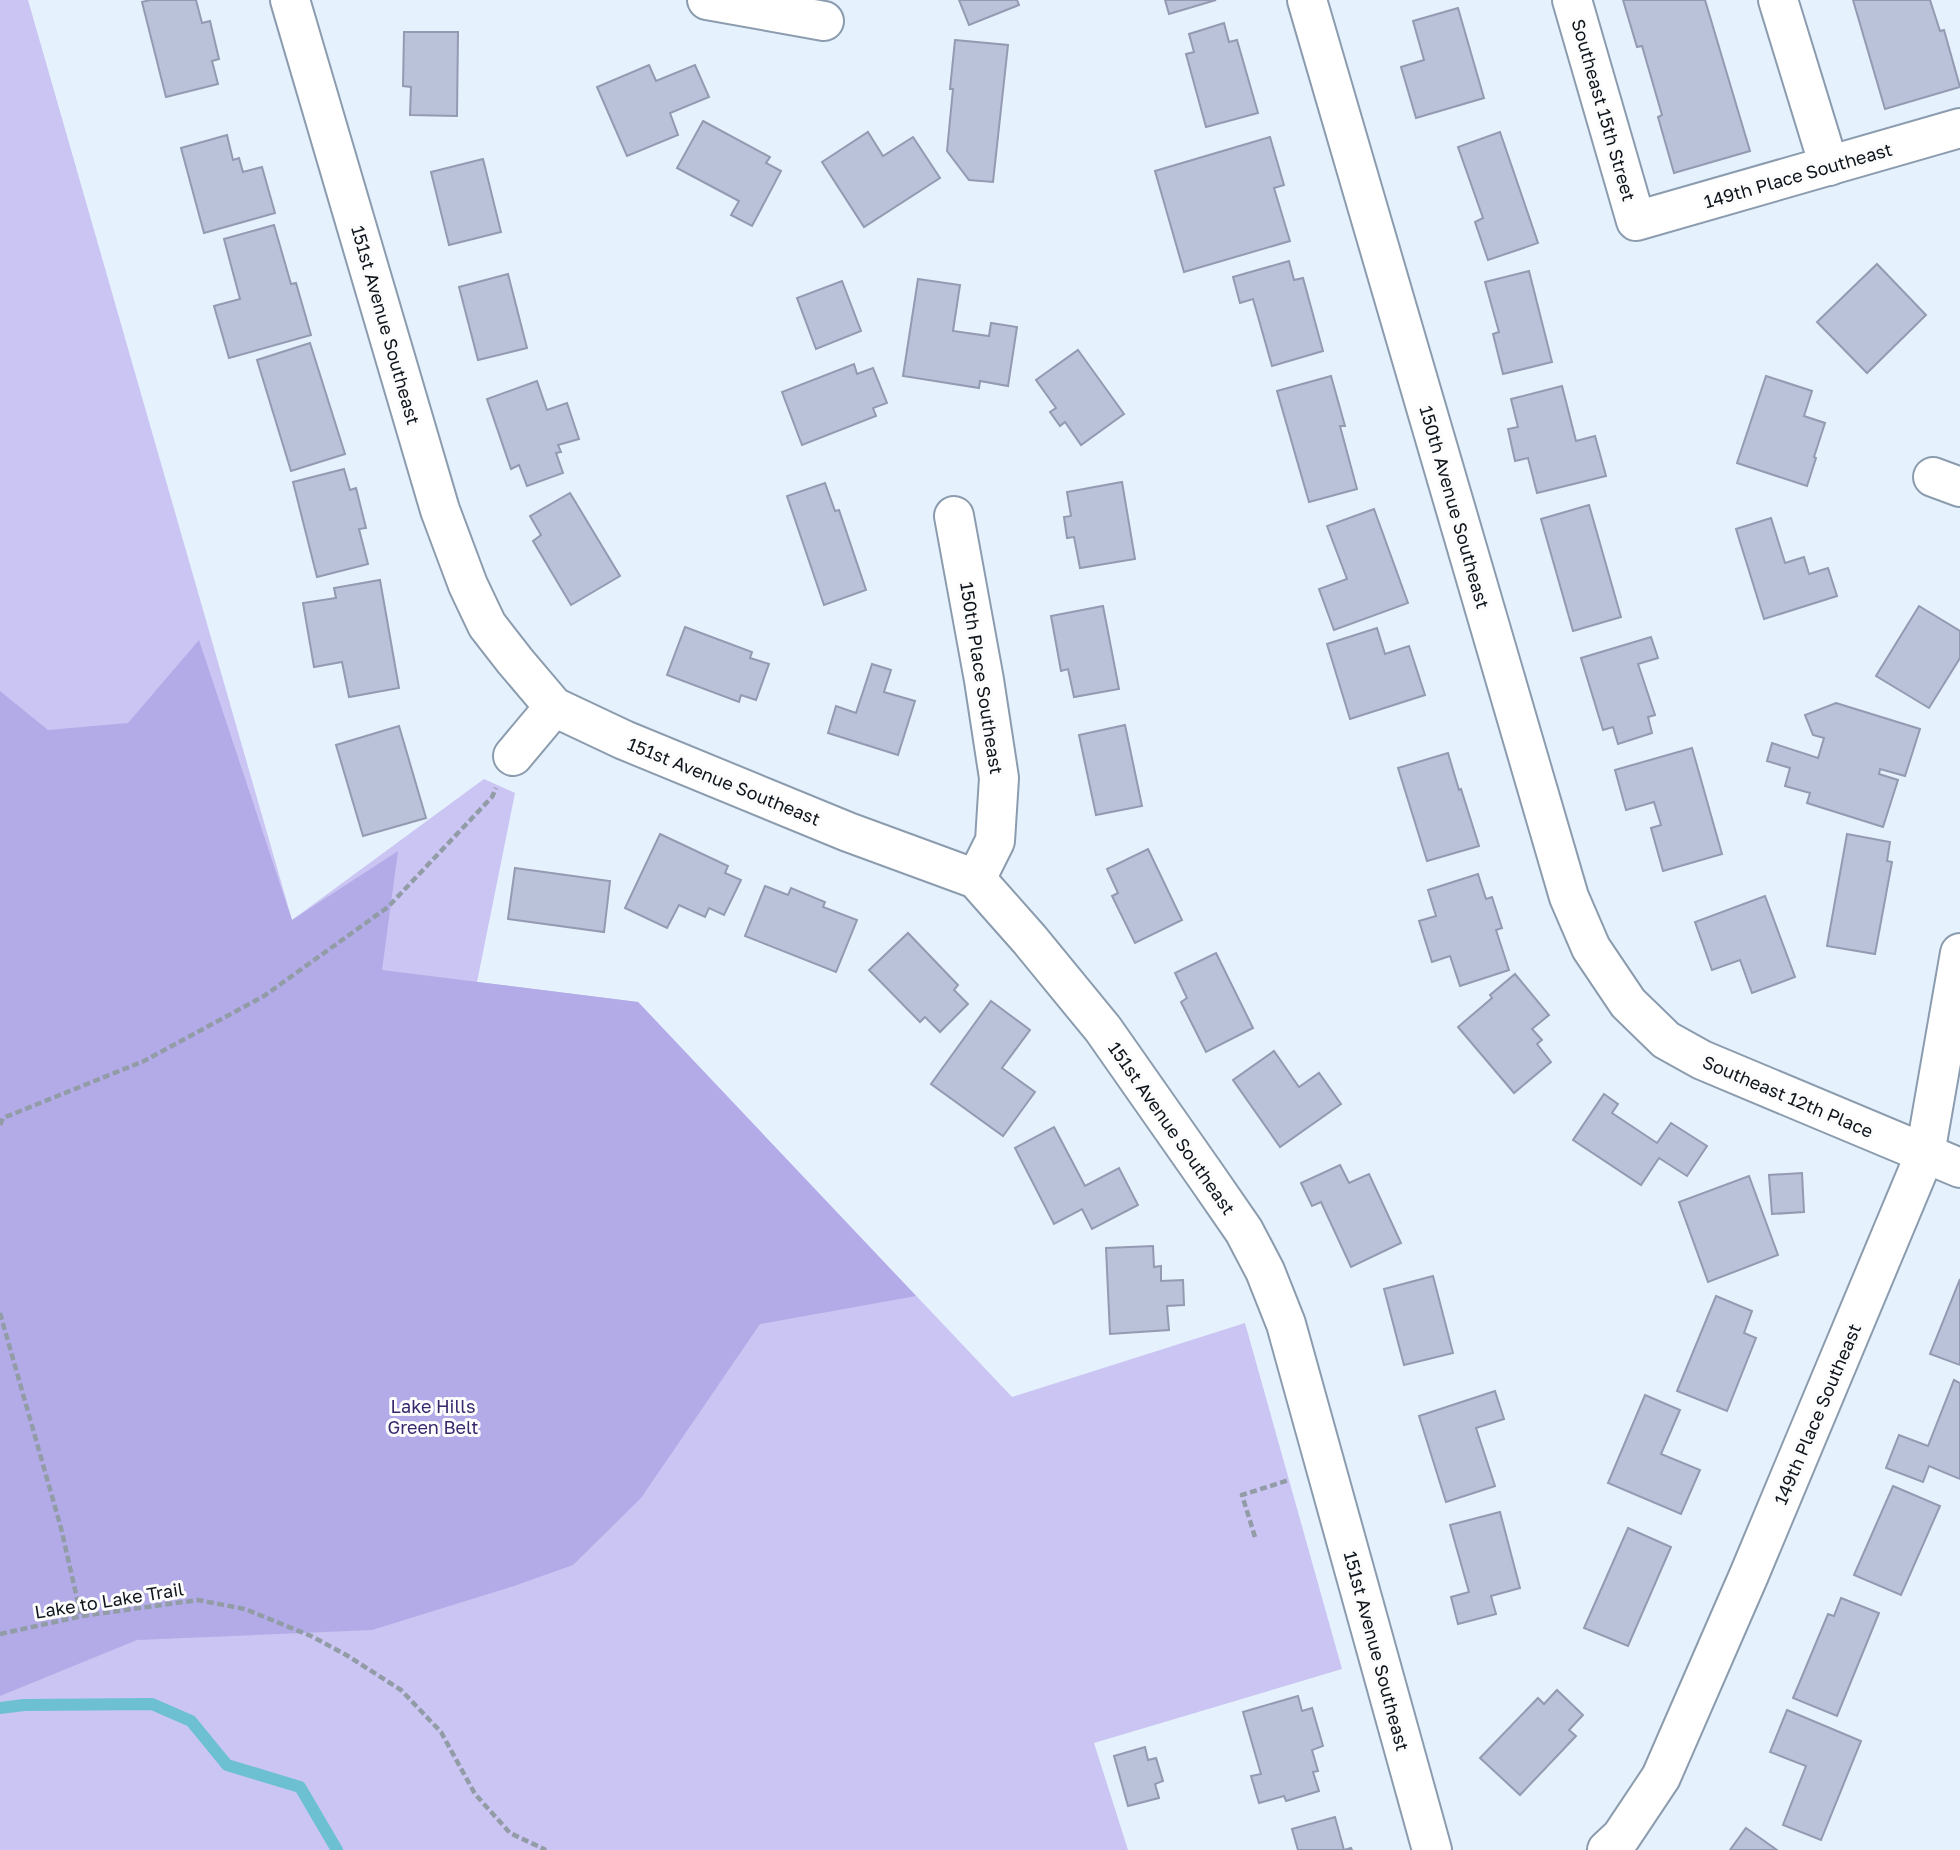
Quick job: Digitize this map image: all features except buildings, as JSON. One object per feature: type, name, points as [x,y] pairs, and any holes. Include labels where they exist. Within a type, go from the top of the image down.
[{"type":"street","name":"151st Avenue Southeast","points":[[290,0],[440,510],[467,584],[487,625],[515,662],[554,707],[624,740],[848,832],[976,879],[1103,1029],[1244,1231],[1265,1271],[1286,1324],[1432,1850]]},
{"type":"street","points":[[707,0],[824,21]]},
{"type":"street","name":"150th Avenue Southeast","points":[[1307,0],[1569,897],[1591,948],[1628,1003]]},
{"type":"street","name":"Southeast 15th Street","points":[[1572,0],[1636,221]]},
{"type":"street","points":[[1778,0],[1829,166]]},
{"type":"street","name":"149th Place Southeast","points":[[1636,221],[1960,128]]},
{"type":"street","name":"150th Place Southeast","points":[[954,516],[999,778],[995,841],[976,879]]},
{"type":"street","points":[[513,755],[554,707]]},
{"type":"street","name":"149th Place Southeast","points":[[1607,1850],[1621,1837],[1661,1777],[1755,1563],[1925,1154],[1960,953]]},
{"type":"street","name":"Southeast 12th Place","points":[[1628,1003],[1666,1040],[1702,1060],[1960,1168]]},
{"type":"path","points":[[0,1125],[3,1118],[144,1062],[264,996],[388,907],[492,797],[513,755]]},
{"type":"path","points":[[0,1313],[61,1528],[82,1616]]},
{"type":"path","points":[[1255,1537],[1242,1495],[1326,1468]]},
{"type":"path","name":"Lake to Lake Trail","points":[[0,1634],[82,1616],[198,1600],[244,1609],[310,1636],[348,1656],[401,1690],[441,1732],[475,1794],[510,1833],[546,1850]]},
{"type":"green space","name":"Lake Hills Green Belt","points":[[0,0],[28,0],[292,920],[484,779],[515,793],[477,982],[638,1002],[1012,1397],[1245,1323],[1342,1669],[1094,1743],[1128,1850],[0,1850]]},
{"type":"green space","points":[[199,640],[292,920],[398,851],[382,970],[638,1002],[916,1296],[760,1324],[641,1498],[573,1565],[372,1630],[137,1640],[0,1696],[0,691],[48,730],[128,723]]},
{"type":"waterway","points":[[0,1708],[24,1705],[152,1704],[191,1721],[227,1765],[300,1787],[337,1850]]}]
